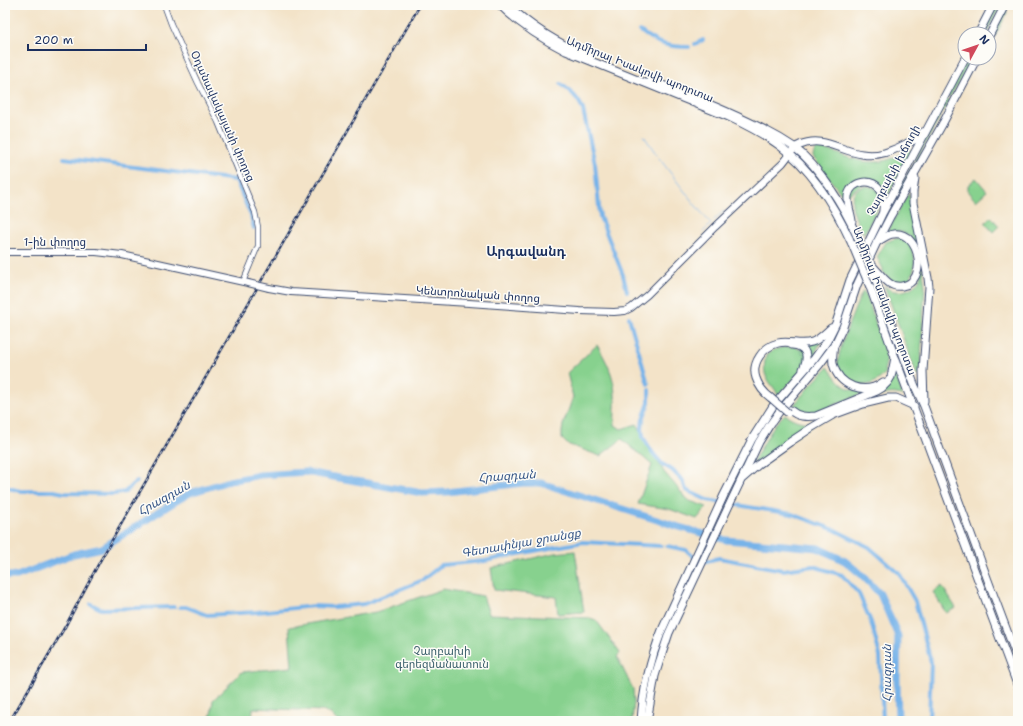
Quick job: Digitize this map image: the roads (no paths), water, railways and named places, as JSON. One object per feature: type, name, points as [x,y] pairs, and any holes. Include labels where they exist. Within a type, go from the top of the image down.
[{"type":"highway","name":"Ադմիրալ Իսակովի պողոտա","points":[[500,5],[529,30],[565,54],[578,57],[729,117],[751,128],[790,154],[802,165],[817,183],[835,210],[852,244],[870,288],[1018,687]]},
{"type":"highway","name":"Ադմիրալ Իսակովի պողոտա","points":[[508,5],[519,16],[548,36],[578,52],[622,68],[728,111],[775,135],[794,147],[808,160],[827,183],[848,217],[867,260],[878,276],[914,384],[924,406],[1018,660]]},
{"type":"highway","points":[[983,26],[992,5]]},
{"type":"highway","points":[[994,26],[1005,5]]},
{"type":"highway","name":"Չարբախի խճուղի","points":[[641,721],[642,702],[647,674],[653,654],[662,630],[724,495],[752,438],[772,406],[798,378],[827,341],[836,323],[850,280],[883,212],[961,66]]},
{"type":"highway","name":"Չարբախի խճուղի","points":[[647,721],[658,662],[669,633],[759,442],[779,412],[820,364],[834,344],[843,327],[857,285],[877,242],[973,66]]},
{"type":"highway","points":[[790,154],[794,147],[812,141],[820,141],[862,154],[879,155],[888,153],[917,138],[930,124]]},
{"type":"highway","points":[[916,172],[913,203],[929,288],[923,371],[924,406]]},
{"type":"highway","points":[[856,235],[848,199],[854,186],[864,182],[872,183],[878,187],[883,195],[883,212],[891,215]]},
{"type":"highway","points":[[877,242],[887,236],[894,234],[901,235],[909,239],[915,246],[919,263],[918,273],[915,280],[907,285],[896,287],[878,276]]},
{"type":"highway","points":[[836,323],[821,337],[813,342],[779,342],[771,345],[762,352],[756,366],[756,377],[761,389],[795,414],[808,417],[816,416],[877,391],[891,378],[894,355]]},
{"type":"highway","points":[[834,344],[832,356],[839,376],[846,384],[860,389],[870,388],[883,382],[890,370],[894,355]]},
{"type":"highway","points":[[772,397],[760,382],[758,375],[762,358],[768,351],[776,347],[794,345],[803,350],[806,356],[806,363],[798,378]]},
{"type":"highway","points":[[789,411],[792,416],[802,420],[817,420],[827,418],[863,404],[888,398],[896,398],[914,406]]},
{"type":"highway","points":[[741,480],[771,456],[827,418]]},
{"type":"main road","name":"Կենտրոնական փողոց","points":[[104,253],[122,255],[291,292],[580,311],[625,311],[646,296],[715,227],[783,163],[790,154]]},
{"type":"main road","name":"1-ին փողոց","points":[[5,252],[104,253]]},
{"type":"street","name":"Օդանավակայանի փողոց","points":[[164,5],[198,83],[218,122],[255,212],[258,227],[258,246],[246,283]]},
{"type":"waterway","points":[[640,31],[657,42],[663,44],[689,47]]},
{"type":"waterway","points":[[695,44],[703,40]]},
{"type":"waterway","points":[[561,84],[577,98],[583,110],[595,164],[600,217],[623,275],[627,291]]},
{"type":"waterway","points":[[644,136],[657,155]]},
{"type":"waterway","points":[[64,158],[236,180],[251,216],[254,228]]},
{"type":"waterway","points":[[659,158],[711,224],[703,232]]},
{"type":"waterway","points":[[714,220],[724,211]]},
{"type":"waterway","points":[[629,317],[648,384]]},
{"type":"waterway","points":[[649,390],[649,403],[643,419],[643,437],[652,452],[662,464],[672,470],[683,481],[686,490],[707,500],[792,514],[835,530],[869,547],[899,573],[915,601],[931,662],[929,721]]},
{"type":"waterway","name":"Հրազդան","points":[[5,576],[17,576],[74,554],[102,548],[190,493],[229,481],[260,475],[306,472],[422,493],[447,492],[523,483],[541,483],[679,527],[726,540],[818,548],[845,561],[863,576],[880,594],[898,636],[898,721]]},
{"type":"waterway","points":[[5,487],[20,491],[114,494],[125,492],[137,482]]},
{"type":"waterway","name":"Գետափնյա ջրանցք","points":[[180,607],[186,607],[207,615],[257,612],[314,606],[334,607],[364,604],[423,580],[441,565],[485,561],[583,542],[661,546]]},
{"type":"waterway","name":"Գետափնյա ջրանցք","points":[[667,546],[686,550],[696,559]]},
{"type":"waterway","name":"Գետափնյա ջրանցք","points":[[702,562],[719,558],[783,570],[813,566],[842,575],[859,594],[871,622],[880,656],[883,721]]},
{"type":"waterway","name":"Գետափնյա ջրանցք","points":[[91,604],[101,609],[174,607]]},
{"type":"railway","points":[[10,721],[66,625],[100,561],[420,5]]},
{"type":"district","name":"Արգավանդ","points":[[526,251]]},
{"type":"park label","name":"Չարբախի գերեզմանատուն","points":[[442,657]]}]
